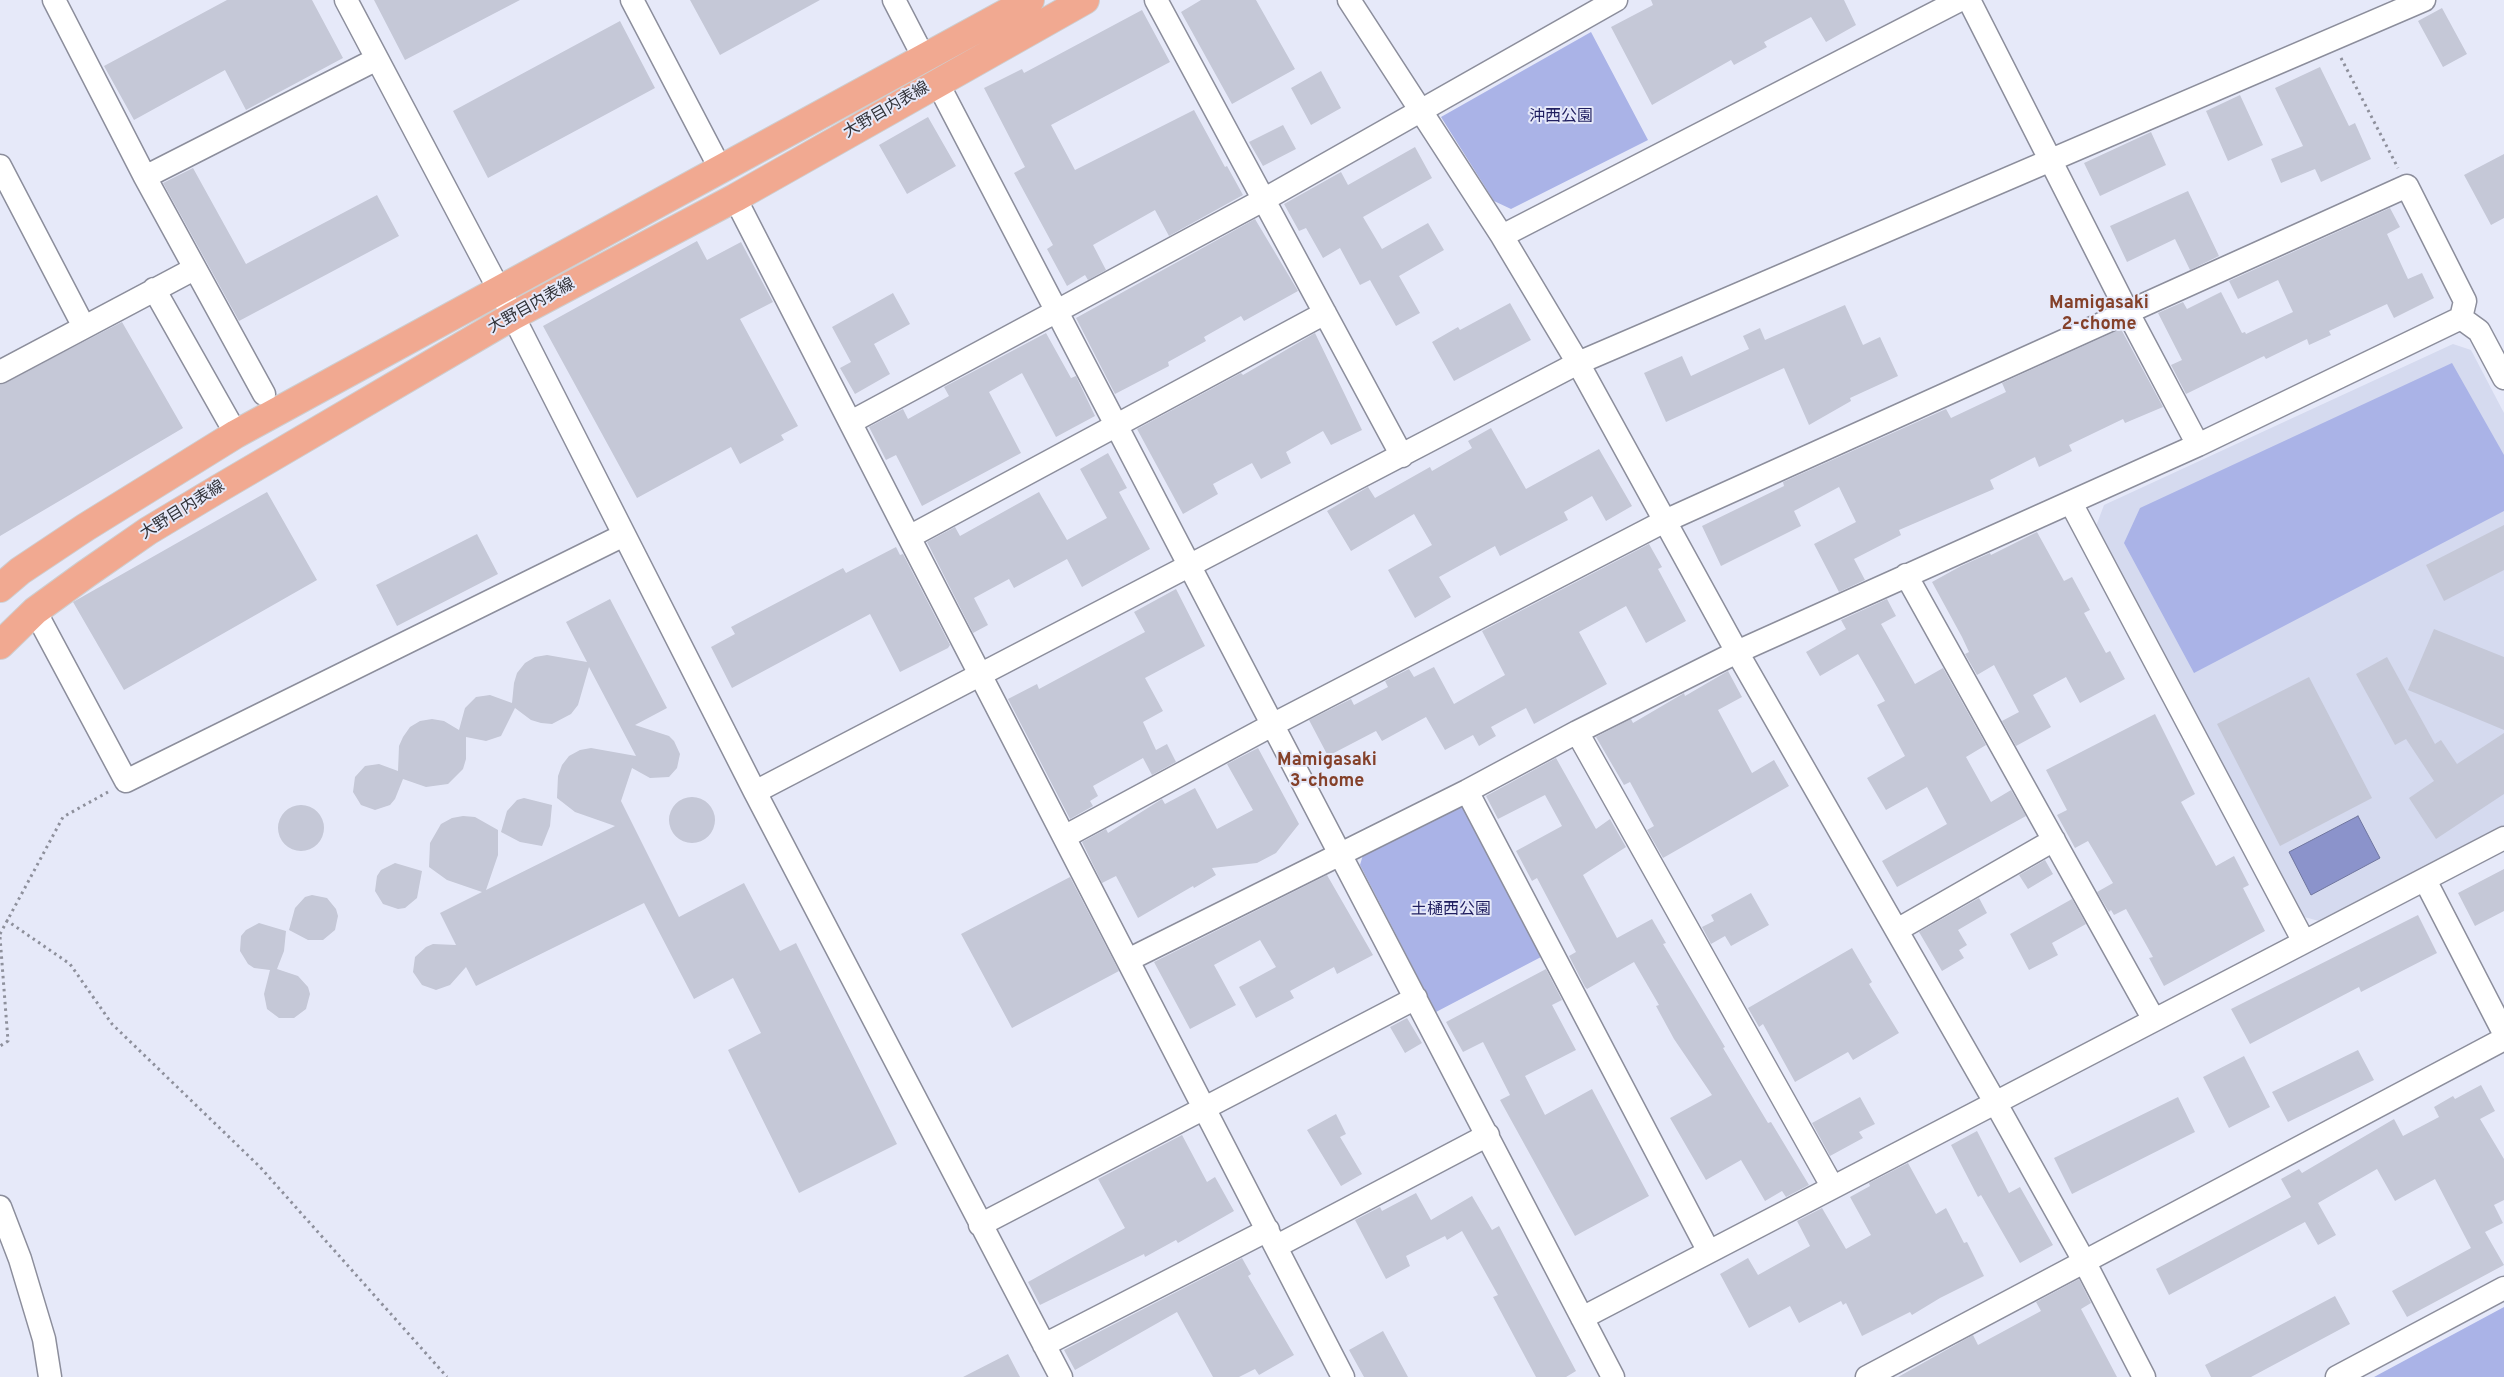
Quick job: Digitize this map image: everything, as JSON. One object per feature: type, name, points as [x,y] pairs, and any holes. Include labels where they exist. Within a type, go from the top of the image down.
[{"type":"main road","name":"大野目内表線","points":[[0,588],[20,571],[118,506],[236,434],[1030,0]]},
{"type":"main road","name":"大野目内表線","points":[[0,645],[35,611],[148,531],[513,316],[735,198],[937,82],[1085,0]]},
{"type":"street","points":[[54,0],[194,269],[264,394]]},
{"type":"street","points":[[346,0],[513,316],[756,792],[1060,1377]]},
{"type":"street","points":[[632,0],[721,170]]},
{"type":"street","points":[[894,0],[924,58]]},
{"type":"street","points":[[1156,0],[1402,456]]},
{"type":"street","points":[[1348,0],[1502,236],[1578,363],[1737,652],[2084,1261],[2144,1377]]},
{"type":"street","points":[[851,422],[1265,199],[1616,0]]},
{"type":"street","points":[[1502,236],[1960,0]]},
{"type":"street","points":[[1969,0],[2127,311],[2198,445]]},
{"type":"street","points":[[756,792],[1578,363],[2424,0]]},
{"type":"street","points":[[145,177],[377,59]]},
{"type":"street","points":[[937,82],[1116,428],[1342,854],[1613,1377]]},
{"type":"street","points":[[0,166],[84,327]]},
{"type":"street","points":[[1064,837],[1274,724],[1665,521],[2407,186],[2465,301],[2462,318]]},
{"type":"street","points":[[735,198],[979,676],[1273,1238],[1343,1377]]},
{"type":"street","points":[[0,372],[194,269]]},
{"type":"street","points":[[154,289],[236,434]]},
{"type":"street","points":[[909,537],[1116,428],[1325,314]]},
{"type":"street","points":[[2462,318],[2479,331],[2504,378]]},
{"type":"street","points":[[1128,960],[1467,791],[1577,732],[1737,652],[2198,445],[2462,318]]},
{"type":"street","points":[[2071,503],[2304,942]]},
{"type":"street","points":[[35,611],[126,782],[624,535]]},
{"type":"street","points":[[1906,575],[2154,1020]]},
{"type":"street","points":[[1577,732],[1832,1186]]},
{"type":"street","points":[[1467,791],[1708,1250]]},
{"type":"street","points":[[1582,1318],[1708,1250],[2504,838]]},
{"type":"street","points":[[1897,930],[2054,840]]},
{"type":"street","points":[[2425,880],[2504,1033]]},
{"type":"street","points":[[980,1225],[1416,998]]},
{"type":"street","points":[[1875,1375],[2084,1261],[2504,1039]]},
{"type":"street","points":[[1044,1345],[1488,1135]]},
{"type":"street","points":[[0,1207],[20,1259],[44,1339],[50,1377]]},
{"type":"street","points":[[2337,1377],[2504,1288]]},
{"type":"path","points":[[2332,40],[2407,186]]},
{"type":"path","points":[[0,1046],[8,1041],[0,935],[6,920],[63,817],[126,782]]},
{"type":"path","points":[[6,920],[70,964],[112,1024],[260,1167],[447,1377]]},
{"type":"shaded area","points":[[2453,344],[2471,350],[2504,413],[2504,829],[2323,922],[2304,917],[2095,529],[2104,505]]},
{"type":"shaded area","points":[[2358,816],[2380,858],[2311,895],[2289,852]]},
{"type":"green space","name":"沖西公園","points":[[1591,32],[1648,140],[1511,209],[1494,201],[1441,117]]},
{"type":"green space","points":[[2452,363],[2504,455],[2504,511],[2194,673],[2124,543],[2140,508]]},
{"type":"green space","name":"土樋西公園","points":[[1459,799],[1541,957],[1436,1012],[1360,865],[1365,848]]},
{"type":"green space","points":[[2504,1307],[2504,1377],[2374,1377]]},
{"type":"building","points":[[227,0],[312,0],[343,58],[246,110],[225,70],[134,120],[104,66]]},
{"type":"building","points":[[374,0],[520,0],[405,60]]},
{"type":"building","points":[[690,0],[820,0],[720,55]]},
{"type":"building","points":[[1201,0],[1256,0],[1295,69],[1232,104],[1181,12]]},
{"type":"building","points":[[1651,0],[1844,0],[1856,25],[1826,42],[1811,17],[1764,42],[1767,47],[1734,65],[1731,60],[1652,105],[1611,27],[1653,5]]},
{"type":"building","points":[[2442,8],[2467,54],[2443,67],[2418,21]]},
{"type":"building","points":[[1142,10],[1170,62],[1051,125],[1075,170],[1194,110],[1225,167],[1227,166],[1243,195],[1169,236],[1155,210],[1093,245],[1106,270],[1088,280],[1085,275],[1067,286],[1047,249],[1053,245],[1014,173],[1025,167],[984,88],[1022,69],[1024,73]]},
{"type":"building","points":[[620,21],[655,88],[488,178],[453,111]]},
{"type":"building","points":[[2320,67],[2349,126],[2355,123],[2371,159],[2321,182],[2315,169],[2281,183],[2271,159],[2303,146],[2275,88]]},
{"type":"building","points":[[1321,71],[1341,108],[1311,125],[1291,88]]},
{"type":"building","points":[[2240,95],[2263,145],[2228,161],[2206,111]]},
{"type":"building","points":[[928,117],[956,166],[907,194],[879,145]]},
{"type":"building","points":[[1283,125],[1296,149],[1263,166],[1249,142]]},
{"type":"building","points":[[2151,132],[2166,165],[2100,196],[2084,163]]},
{"type":"building","points":[[1415,147],[1432,178],[1363,217],[1382,249],[1428,223],[1444,250],[1399,276],[1420,313],[1396,326],[1370,280],[1360,285],[1340,248],[1323,258],[1306,228],[1299,231],[1284,204],[1341,172],[1348,185]]},
{"type":"building","points":[[2504,154],[2504,218],[2491,225],[2464,175]]},
{"type":"building","points":[[193,168],[246,264],[377,195],[399,236],[239,321],[163,183]]},
{"type":"building","points":[[2188,191],[2219,256],[2190,270],[2175,239],[2127,262],[2110,226]]},
{"type":"building","points":[[2390,208],[2400,227],[2387,234],[2408,279],[2422,273],[2434,298],[2394,318],[2387,304],[2329,331],[2331,335],[2309,345],[2307,339],[2266,359],[2264,356],[2186,394],[2171,365],[2182,360],[2158,313],[2183,302],[2187,309],[2221,292],[2242,333],[2245,332],[2246,334],[2293,312],[2278,280],[2238,299],[2229,281]]},
{"type":"building","points":[[1255,219],[1298,291],[1244,321],[1241,316],[1204,337],[1206,341],[1168,362],[1169,366],[1115,394],[1076,318]]},
{"type":"building","points":[[697,241],[707,260],[741,242],[773,302],[740,319],[798,426],[781,435],[784,440],[740,464],[731,447],[637,498],[543,326]]},
{"type":"building","points":[[893,293],[910,324],[874,344],[890,374],[855,394],[840,368],[851,362],[832,327]]},
{"type":"building","points":[[1510,303],[1531,340],[1454,381],[1432,342],[1458,327],[1460,330]]},
{"type":"building","points":[[1845,305],[1863,345],[1880,337],[1898,376],[1850,398],[1851,401],[1809,425],[1784,368],[1666,422],[1644,373],[1682,356],[1691,376],[1749,349],[1743,336],[1760,328],[1765,340]]},
{"type":"building","points":[[122,322],[183,428],[0,536],[0,385]]},
{"type":"building","points":[[2121,329],[2163,407],[2125,423],[2123,419],[2069,445],[2072,451],[2039,467],[2035,457],[1990,480],[1994,489],[1899,530],[1901,535],[1854,559],[1865,580],[1839,592],[1814,544],[1856,522],[1839,487],[1794,511],[1801,526],[1721,566],[1702,526],[1784,486],[1783,482],[1946,409],[1951,418],[2006,392],[2002,383]]},
{"type":"building","points":[[1046,333],[1071,378],[1076,376],[1095,416],[1056,437],[1022,373],[989,392],[1021,453],[922,506],[896,455],[886,460],[869,427],[903,409],[908,419],[949,396],[944,387]]},
{"type":"building","points":[[1315,333],[1362,430],[1331,445],[1323,431],[1286,452],[1291,463],[1261,479],[1252,463],[1213,484],[1218,494],[1183,514],[1137,429],[1241,373],[1243,375]]},
{"type":"building","points":[[1491,428],[1526,489],[1599,449],[1632,506],[1606,521],[1592,496],[1564,512],[1568,520],[1500,556],[1495,546],[1439,577],[1451,597],[1415,618],[1388,570],[1432,545],[1414,514],[1351,551],[1327,511],[1368,487],[1375,498],[1430,467],[1432,471],[1472,448],[1468,441]]},
{"type":"building","points":[[1108,453],[1127,488],[1119,492],[1150,549],[1082,587],[1067,559],[1014,588],[1009,579],[974,598],[988,625],[973,633],[927,542],[955,527],[960,536],[1039,492],[1067,540],[1107,518],[1080,469]]},
{"type":"building","points":[[267,492],[317,580],[124,690],[73,602]]},
{"type":"building","points":[[2504,525],[2504,570],[2444,601],[2426,565]]},
{"type":"building","points":[[2037,532],[2064,581],[2072,577],[2090,610],[2084,613],[2106,653],[2110,651],[2125,679],[2080,703],[2066,677],[2033,695],[2051,727],[2016,746],[2002,721],[2019,712],[1994,665],[1977,675],[1965,654],[1969,652],[1962,637],[1932,582],[1961,566],[1990,553],[1991,555]]},
{"type":"building","points":[[477,534],[498,574],[397,626],[376,585]]},
{"type":"building","points":[[1649,544],[1662,567],[1658,569],[1686,621],[1646,643],[1626,606],[1579,632],[1607,684],[1534,724],[1526,708],[1491,727],[1496,736],[1479,746],[1473,735],[1445,750],[1426,717],[1382,741],[1376,731],[1328,756],[1309,720],[1351,699],[1354,705],[1388,687],[1385,681],[1409,669],[1414,677],[1434,667],[1454,704],[1505,675],[1482,631]]},
{"type":"building","points":[[896,547],[900,555],[903,554],[950,645],[948,648],[900,672],[870,614],[732,688],[711,647],[735,634],[731,627],[843,568],[846,573]]},
{"type":"building","points":[[1176,589],[1205,646],[1145,678],[1163,711],[1143,722],[1156,750],[1167,744],[1176,762],[1152,775],[1143,758],[1093,786],[1098,796],[1090,801],[1093,806],[1070,819],[1008,699],[1037,684],[1039,689],[1145,632],[1134,612]]},
{"type":"building","points":[[610,599],[667,708],[635,725],[669,736],[674,741],[680,754],[677,768],[669,777],[650,778],[632,768],[621,801],[679,917],[744,883],[780,951],[796,943],[897,1144],[799,1193],[728,1050],[761,1033],[733,978],[694,999],[644,903],[476,986],[466,967],[450,985],[436,990],[422,985],[413,972],[415,957],[426,947],[433,944],[456,945],[440,913],[482,892],[447,880],[429,867],[430,843],[441,824],[452,818],[463,816],[475,817],[498,830],[498,855],[486,890],[615,826],[575,812],[557,798],[558,776],[562,765],[569,756],[580,750],[591,748],[636,756],[589,667],[578,705],[571,714],[552,724],[541,723],[531,720],[515,708],[501,736],[486,741],[466,737],[466,759],[463,769],[448,784],[426,787],[403,779],[395,799],[390,805],[375,810],[361,805],[353,792],[355,777],[365,766],[379,764],[398,771],[399,746],[410,727],[420,721],[432,719],[444,721],[459,730],[465,708],[476,697],[490,695],[512,703],[517,673],[525,663],[535,657],[547,655],[587,662],[566,622]]},
{"type":"building","points":[[1887,599],[1896,616],[1881,624],[1915,684],[1943,668],[1986,745],[1966,757],[1991,802],[2011,790],[2026,816],[1897,887],[1882,861],[1947,824],[1927,787],[1886,810],[1867,778],[1905,756],[1877,705],[1885,701],[1858,654],[1820,676],[1806,652],[1846,629],[1841,620]]},
{"type":"building","points":[[2434,629],[2504,657],[2504,730],[2408,690]]},
{"type":"building","points":[[2387,657],[2435,744],[2441,740],[2457,764],[2504,733],[2504,794],[2436,839],[2409,798],[2434,781],[2406,739],[2395,745],[2356,674]]},
{"type":"building","points":[[1728,671],[1742,697],[1718,710],[1752,773],[1774,760],[1789,786],[1663,858],[1647,830],[1654,826],[1630,782],[1624,785],[1596,737],[1631,719],[1633,723],[1684,693],[1685,696]]},
{"type":"building","points":[[2309,677],[2372,798],[2280,846],[2217,724]]},
{"type":"building","points":[[2155,714],[2195,794],[2181,802],[2216,866],[2234,856],[2249,885],[2243,888],[2265,931],[2164,986],[2149,958],[2153,957],[2126,909],[2114,915],[2111,910],[2109,912],[2097,892],[2113,883],[2088,841],[2075,848],[2057,815],[2067,810],[2046,770]]},
{"type":"building","points":[[1258,748],[1299,824],[1276,853],[1257,863],[1212,868],[1216,875],[1138,918],[1116,876],[1102,883],[1082,842],[1106,829],[1108,833],[1162,799],[1165,804],[1195,788],[1217,829],[1253,810],[1227,764]]},
{"type":"building","points":[[1556,758],[1596,829],[1610,819],[1626,847],[1583,875],[1617,938],[1652,919],[1666,943],[1663,944],[1725,1047],[1723,1048],[1768,1123],[1771,1122],[1809,1185],[1786,1197],[1782,1191],[1765,1201],[1741,1160],[1706,1180],[1670,1118],[1712,1095],[1674,1039],[1656,1006],[1659,1005],[1634,962],[1587,989],[1585,987],[1569,956],[1576,952],[1537,878],[1532,881],[1516,851],[1562,826],[1545,795],[1498,819],[1486,796]]},
{"type":"building","points":[[692,797],[705,801],[711,807],[715,820],[711,833],[705,839],[692,843],[679,839],[673,833],[669,820],[673,807],[679,801]]},
{"type":"building","points":[[524,798],[552,805],[550,826],[542,846],[520,842],[501,832],[507,811],[517,800]]},
{"type":"building","points":[[301,805],[314,809],[320,815],[324,828],[320,841],[314,847],[301,851],[288,847],[282,841],[278,828],[282,815],[288,809]]},
{"type":"building","points":[[2045,860],[2053,874],[2028,889],[2019,875]]},
{"type":"building","points":[[395,863],[422,871],[417,898],[405,908],[398,909],[383,904],[375,891],[377,876],[381,870]]},
{"type":"building","points":[[2504,869],[2504,911],[2475,926],[2458,893]]},
{"type":"building","points":[[1327,875],[1373,955],[1337,974],[1334,967],[1290,991],[1294,998],[1256,1018],[1239,987],[1276,967],[1260,940],[1214,965],[1236,1005],[1190,1029],[1154,962]]},
{"type":"building","points":[[1070,877],[1119,971],[1012,1028],[961,934]]},
{"type":"building","points":[[1751,893],[1769,925],[1731,946],[1725,936],[1711,944],[1702,927],[1714,921],[1711,915]]},
{"type":"building","points":[[312,895],[327,898],[336,909],[338,916],[335,930],[323,940],[308,940],[289,930],[295,908],[305,897]]},
{"type":"building","points":[[1979,898],[1987,913],[1958,930],[1967,945],[1959,950],[1964,958],[1942,971],[1919,932]]},
{"type":"building","points":[[2072,899],[2086,924],[2052,943],[2058,955],[2029,970],[2010,934]]},
{"type":"building","points":[[2418,915],[2437,953],[2361,992],[2359,987],[2250,1044],[2231,1009]]},
{"type":"building","points":[[259,923],[286,931],[284,951],[277,969],[298,976],[308,987],[310,994],[306,1009],[294,1018],[279,1018],[267,1009],[264,994],[270,970],[254,968],[248,964],[240,951],[241,936],[246,930]]},
{"type":"building","points":[[1852,948],[1872,982],[1869,984],[1899,1033],[1853,1060],[1848,1052],[1795,1082],[1763,1024],[1759,1027],[1748,1008]]},
{"type":"building","points":[[1546,969],[1562,1000],[1552,1005],[1576,1050],[1525,1076],[1545,1115],[1592,1089],[1649,1196],[1575,1236],[1500,1100],[1510,1095],[1483,1042],[1463,1052],[1446,1022]]},
{"type":"building","points":[[1407,1018],[1422,1043],[1405,1053],[1390,1027]]},
{"type":"building","points":[[2358,1050],[2374,1080],[2288,1122],[2272,1092]]},
{"type":"building","points":[[2244,1056],[2270,1107],[2229,1128],[2203,1077]]},
{"type":"building","points":[[2481,1085],[2495,1111],[2480,1119],[2504,1159],[2504,1200],[2494,1205],[2503,1223],[2485,1232],[2504,1265],[2407,1317],[2392,1291],[2471,1248],[2435,1179],[2395,1201],[2377,1169],[2318,1203],[2336,1235],[2318,1245],[2305,1222],[2169,1295],[2156,1269],[2291,1197],[2281,1179],[2299,1169],[2302,1173],[2394,1119],[2403,1136],[2439,1117],[2434,1107],[2453,1096],[2455,1099]]},
{"type":"building","points":[[1860,1097],[1875,1124],[1859,1132],[1863,1138],[1830,1156],[1812,1123]]},
{"type":"building","points":[[2178,1097],[2195,1132],[2072,1194],[2054,1158]]},
{"type":"building","points":[[1336,1114],[1346,1134],[1340,1137],[1362,1174],[1341,1186],[1307,1130]]},
{"type":"building","points":[[1977,1131],[2009,1193],[2020,1187],[2053,1245],[2020,1263],[1981,1195],[1978,1197],[1951,1145]]},
{"type":"building","points":[[1182,1135],[1207,1182],[1215,1177],[1234,1211],[1178,1243],[1176,1240],[1145,1257],[1144,1254],[1040,1305],[1028,1282],[1125,1228],[1098,1179]]},
{"type":"building","points":[[1908,1163],[1936,1214],[1946,1208],[1964,1243],[1967,1242],[1984,1276],[1940,1298],[1912,1315],[1910,1312],[1862,1336],[1846,1303],[1843,1305],[1841,1301],[1799,1323],[1790,1306],[1749,1328],[1720,1274],[1748,1258],[1758,1275],[1810,1246],[1797,1221],[1822,1208],[1846,1249],[1871,1235],[1850,1197],[1870,1186],[1869,1183]]},
{"type":"building","points":[[1416,1193],[1431,1220],[1472,1196],[1492,1230],[1499,1226],[1576,1371],[1566,1377],[1536,1377],[1493,1297],[1498,1295],[1462,1231],[1447,1240],[1445,1236],[1406,1256],[1410,1266],[1386,1279],[1355,1220],[1380,1207],[1382,1211]]},
{"type":"building","points":[[1242,1258],[1251,1274],[1248,1276],[1294,1355],[1259,1375],[1255,1369],[1239,1377],[1213,1377],[1177,1312],[1075,1370],[1064,1350]]},
{"type":"building","points":[[2079,1279],[2091,1303],[2081,1309],[2117,1377],[1898,1377],[1973,1335],[1978,1345],[2041,1311],[2036,1302]]},
{"type":"building","points":[[2335,1296],[2350,1324],[2251,1377],[2211,1377],[2205,1365]]},
{"type":"building","points":[[1383,1331],[1408,1377],[1364,1377],[1349,1350]]},
{"type":"building","points":[[1008,1354],[1020,1377],[963,1377]]},
{"type":"district","name":"Mamigasaki 2-chome","points":[[2099,314]]},
{"type":"district","name":"Mamigasaki 3-chome","points":[[1327,771]]}]
